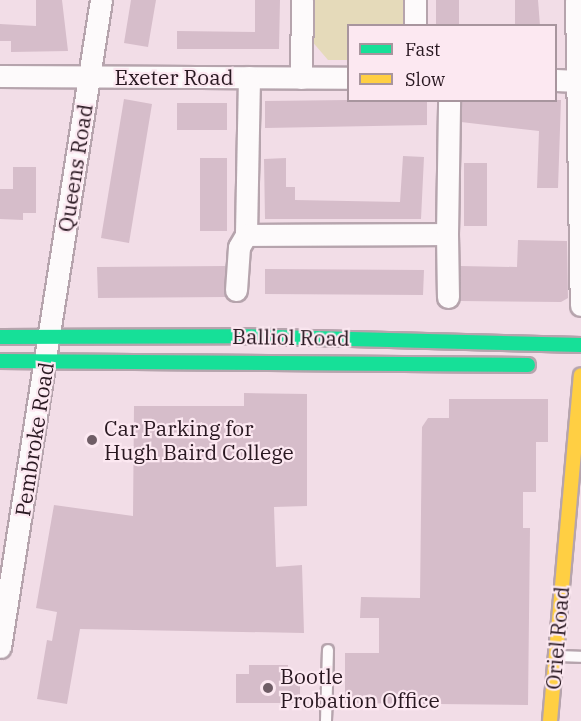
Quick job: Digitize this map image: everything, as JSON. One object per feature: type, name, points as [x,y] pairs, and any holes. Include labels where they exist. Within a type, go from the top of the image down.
[{"type":"main road","name":"Balliol Road","points":[[0,337],[443,339],[581,345]]},
{"type":"main road","name":"Balliol Road","points":[[0,361],[546,365]]},
{"type":"main road","name":"Oriel Road","points":[[550,721],[581,375]]},
{"type":"street","name":"Queens Road","points":[[50,337],[101,0]]},
{"type":"street","points":[[301,78],[302,0]]},
{"type":"street","points":[[415,0],[415,24]]},
{"type":"street","points":[[576,0],[581,305]]},
{"type":"street","name":"Exeter Road","points":[[0,76],[347,78]]},
{"type":"street","points":[[236,290],[239,247],[246,235],[249,77]]},
{"type":"street","points":[[557,80],[577,81]]},
{"type":"street","points":[[448,297],[449,102]]},
{"type":"street","points":[[246,235],[447,234]]},
{"type":"street","name":"Pembroke Road","points":[[0,647],[7,567],[50,337]]},
{"type":"lane","points":[[326,721],[328,650]]},
{"type":"lane","points":[[556,656],[581,657]]},
{"type":"shaded area","points":[[310,0],[408,0],[408,24],[347,24],[347,60],[328,60],[310,39]]},
{"type":"building","points":[[36,0],[62,0],[68,51],[11,52],[11,41],[0,41],[0,24],[36,26]]},
{"type":"building","points":[[131,0],[156,0],[148,47],[124,43]]},
{"type":"building","points":[[255,0],[280,0],[279,49],[177,49],[177,31],[255,32]]},
{"type":"building","points":[[436,0],[459,0],[459,24],[436,24]]},
{"type":"building","points":[[515,0],[538,0],[540,24],[515,24]]},
{"type":"building","points":[[124,99],[152,104],[129,243],[101,238]]},
{"type":"building","points":[[561,100],[558,188],[537,188],[539,131],[461,122],[462,102],[557,102]]},
{"type":"building","points":[[265,101],[427,102],[427,125],[265,128]]},
{"type":"building","points":[[177,103],[227,103],[227,130],[177,130]]},
{"type":"building","points":[[403,156],[424,157],[421,219],[265,219],[264,159],[286,158],[286,187],[295,187],[295,200],[400,202]]},
{"type":"building","points":[[200,158],[227,158],[227,231],[200,231]]},
{"type":"building","points":[[464,163],[487,163],[487,226],[464,226]]},
{"type":"building","points":[[13,167],[36,167],[36,213],[23,213],[23,220],[0,219],[0,189],[13,189]]},
{"type":"building","points":[[518,240],[567,241],[568,298],[561,302],[460,301],[460,266],[517,267]]},
{"type":"building","points":[[225,266],[225,297],[98,298],[97,267]]},
{"type":"building","points":[[265,269],[424,270],[423,295],[265,294]]},
{"type":"building","points":[[244,393],[307,394],[307,506],[274,507],[276,567],[302,565],[304,633],[80,629],[67,704],[37,699],[47,640],[52,641],[57,612],[36,608],[54,505],[133,516],[134,406],[244,406]]},
{"type":"building","points":[[449,399],[548,399],[548,442],[536,442],[536,492],[523,492],[523,528],[530,528],[528,705],[345,703],[345,653],[379,653],[379,618],[360,618],[361,597],[420,598],[422,427],[428,418],[449,418]]},
{"type":"building","name":"Bootle Probation Office","points":[[249,665],[288,665],[288,674],[300,674],[300,703],[236,703],[236,674],[249,674]]},
{"type":"traffic: fast","points":[[0,337],[236,336],[581,345]]},
{"type":"traffic: fast","points":[[0,361],[528,365]]},
{"type":"traffic: slow","points":[[550,721],[581,375]]},
{"type":"place","name":"Car Parking for Hugh Baird College","points":[[92,440]]},
{"type":"place","name":"Bootle Probation Office","points":[[268,688]]}]
